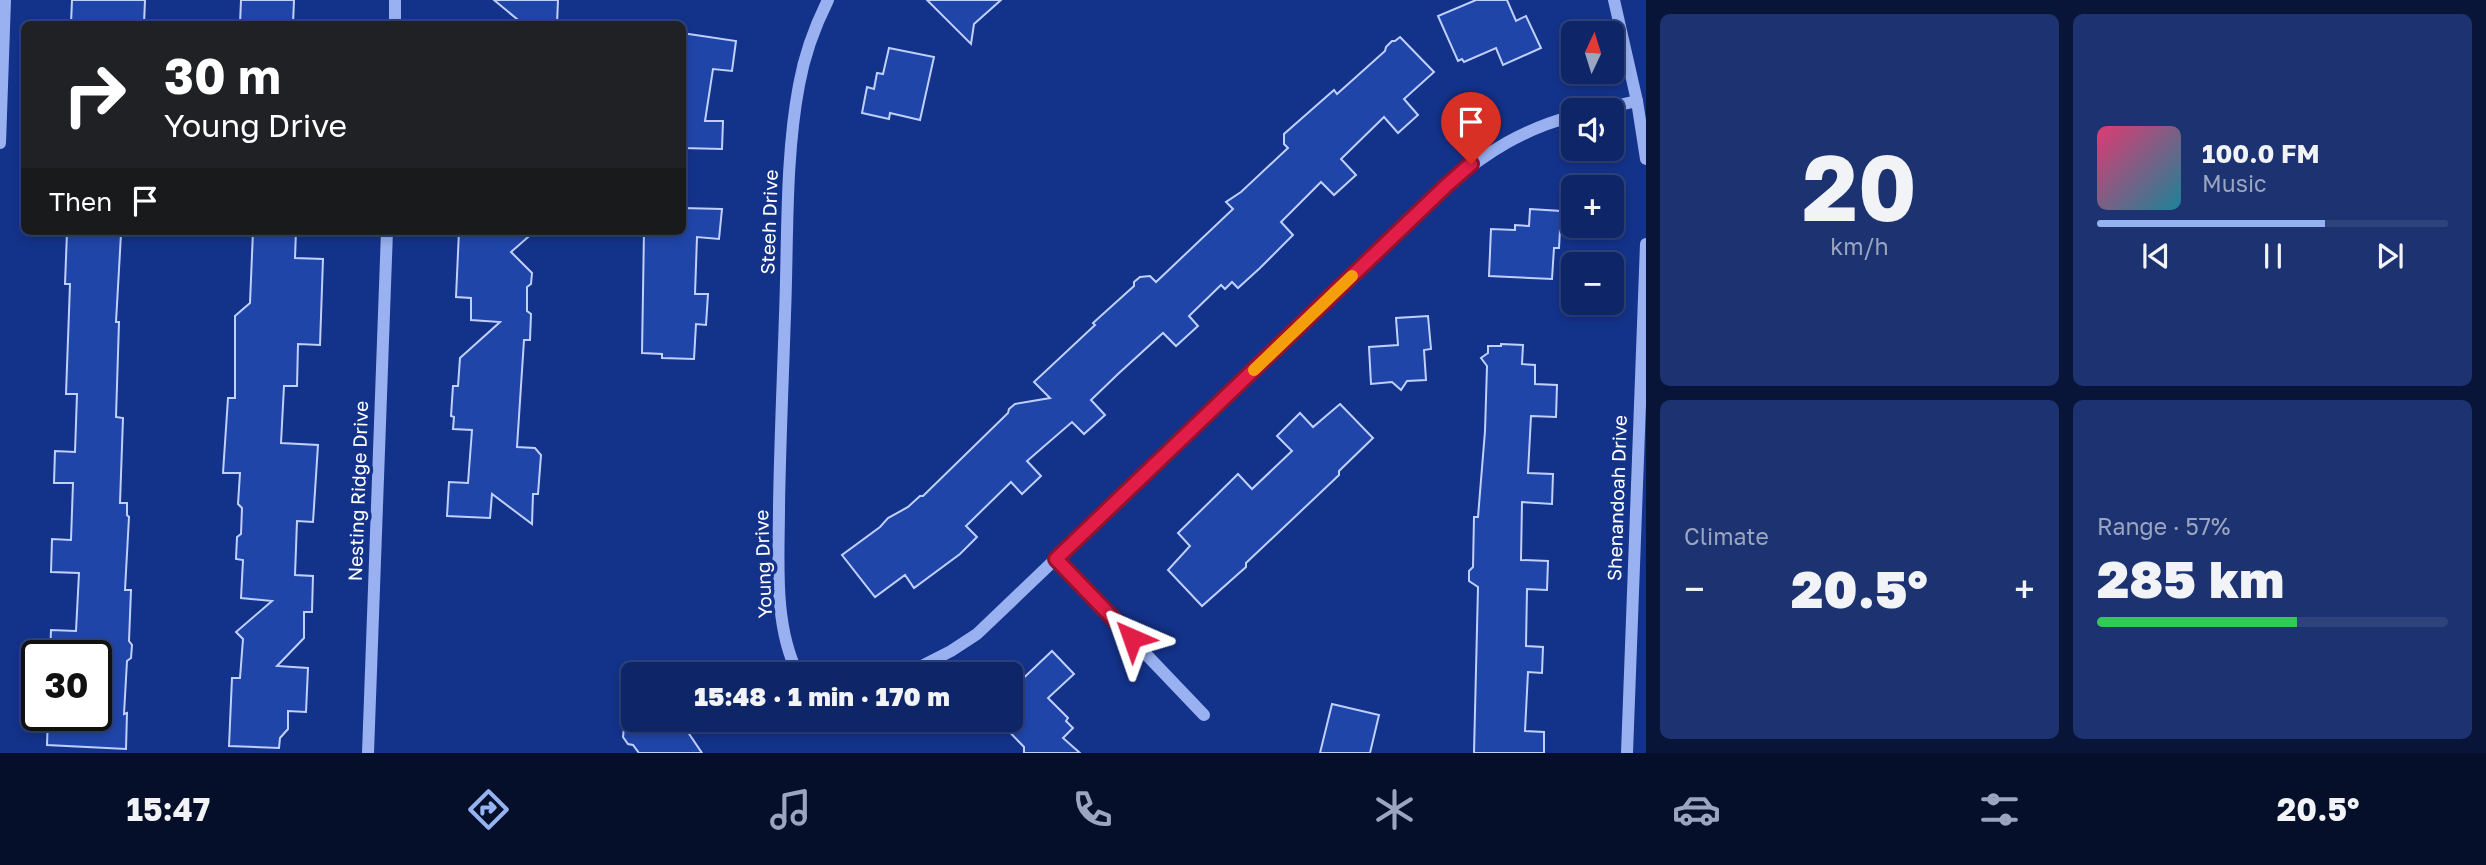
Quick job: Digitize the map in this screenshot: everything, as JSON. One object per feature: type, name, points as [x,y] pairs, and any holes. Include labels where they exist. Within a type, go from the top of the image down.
[{"type":"street","points":[[0,142],[5,0]]},
{"type":"street","points":[[394,21],[396,0]]},
{"type":"street","name":"Steeh Drive","points":[[780,450],[794,125],[805,62],[828,0]]},
{"type":"street","points":[[1614,0],[1637,101],[1646,159]]},
{"type":"street","points":[[1624,104],[1637,101]]},
{"type":"street","points":[[929,662],[977,634],[1447,185],[1497,146],[1561,120]]},
{"type":"street","name":"Nesting Ridge Drive","points":[[368,753],[387,235]]},
{"type":"street","name":"Shenandoah Drive","points":[[1628,753],[1646,244]]},
{"type":"street","name":"Young Drive","points":[[780,450],[781,607],[792,662]]},
{"type":"street","points":[[1056,559],[1203,715]]},
{"type":"building","points":[[72,0],[145,0],[144,21],[71,21]]},
{"type":"building","points":[[241,0],[294,0],[293,21],[240,21]]},
{"type":"building","points":[[494,0],[558,0],[557,21],[519,21]]},
{"type":"building","points":[[927,0],[1001,0],[974,24],[971,44]]},
{"type":"building","points":[[1476,0],[1507,0],[1516,21],[1526,16],[1541,48],[1503,65],[1496,48],[1464,62],[1462,59],[1458,61],[1438,16]]},
{"type":"building","points":[[686,34],[736,41],[732,71],[713,69],[705,121],[723,121],[722,149],[686,148]]},
{"type":"building","points":[[1400,37],[1434,72],[1404,99],[1418,115],[1398,133],[1384,117],[1341,159],[1356,175],[1334,195],[1321,182],[1281,222],[1293,235],[1260,268],[1238,288],[1232,282],[1225,289],[1221,285],[1189,316],[1198,326],[1176,346],[1163,333],[1118,374],[1091,400],[1105,415],[1084,434],[1072,422],[1027,461],[1041,476],[1022,494],[1011,482],[966,526],[977,537],[960,554],[914,588],[905,575],[875,597],[842,555],[888,518],[923,496],[1015,404],[1050,398],[1034,382],[1095,325],[1093,323],[1134,286],[1134,282],[1140,277],[1150,276],[1156,282],[1233,209],[1226,202],[1241,192],[1288,148],[1284,144],[1284,134],[1334,90],[1337,94],[1385,51],[1392,41]]},
{"type":"building","points":[[889,48],[934,57],[920,120],[890,113],[889,119],[862,113],[867,87],[874,89],[877,73],[883,74]]},
{"type":"building","points":[[686,208],[722,209],[719,239],[697,237],[695,294],[708,294],[706,325],[696,324],[694,359],[662,358],[662,354],[642,353],[644,235],[686,235]]},
{"type":"building","points":[[1530,209],[1561,211],[1559,248],[1554,248],[1552,279],[1489,276],[1491,229],[1515,230],[1515,225],[1529,226]]},
{"type":"building","points":[[67,235],[121,235],[116,322],[119,322],[116,417],[123,418],[120,503],[127,503],[129,517],[125,590],[131,590],[129,641],[132,645],[131,658],[127,661],[124,714],[127,713],[126,749],[47,745],[47,731],[112,731],[112,640],[51,640],[51,630],[76,631],[79,573],[51,572],[52,539],[71,540],[73,483],[54,483],[55,451],[75,452],[77,394],[66,394],[70,284],[65,284]]},
{"type":"building","points":[[253,235],[296,235],[295,258],[323,259],[320,345],[298,344],[297,386],[284,386],[281,443],[318,445],[313,522],[297,521],[295,575],[313,576],[312,612],[304,612],[304,638],[277,666],[308,668],[306,712],[288,711],[288,729],[280,738],[279,748],[229,746],[232,678],[240,678],[243,639],[236,632],[272,601],[241,598],[243,560],[236,559],[237,537],[241,534],[242,508],[238,504],[240,473],[223,473],[228,398],[235,398],[235,316],[250,303]]},
{"type":"building","points":[[459,235],[530,235],[511,252],[532,273],[531,284],[527,287],[527,311],[531,314],[530,340],[524,340],[517,447],[535,448],[541,455],[538,494],[533,494],[532,524],[492,494],[490,518],[447,516],[449,482],[468,483],[472,430],[453,429],[454,417],[451,416],[453,386],[458,386],[460,358],[500,322],[471,320],[471,298],[456,297]]},
{"type":"building","points":[[1428,316],[1431,349],[1424,350],[1426,380],[1407,381],[1401,390],[1392,382],[1371,384],[1369,347],[1398,345],[1396,318]]},
{"type":"building","points":[[1523,345],[1522,364],[1535,365],[1535,384],[1557,385],[1556,417],[1531,416],[1528,473],[1553,474],[1552,504],[1522,502],[1521,560],[1548,561],[1547,590],[1527,589],[1526,646],[1543,647],[1542,673],[1528,672],[1525,731],[1544,732],[1544,753],[1474,753],[1478,587],[1469,581],[1469,571],[1473,567],[1474,517],[1478,517],[1485,431],[1487,366],[1481,358],[1488,353],[1488,346]]},
{"type":"building","points":[[1340,404],[1373,438],[1339,471],[1339,475],[1246,563],[1246,567],[1202,606],[1168,570],[1190,546],[1178,533],[1238,474],[1252,489],[1292,451],[1277,436],[1300,413],[1313,427]]},
{"type":"building","points":[[1052,651],[1074,674],[1048,698],[1068,718],[1066,721],[1073,728],[1063,738],[1080,753],[1024,753],[1024,747],[1010,732],[1023,732],[1023,679]]},
{"type":"building","points":[[1332,704],[1379,715],[1370,753],[1320,753]]},
{"type":"building","points":[[624,732],[688,732],[702,753],[639,753],[623,737]]},
{"type":"slow traffic","points":[[1254,370],[1352,276]]},
{"type":"route","points":[[1132,638],[1056,559],[1471,164]]}]
